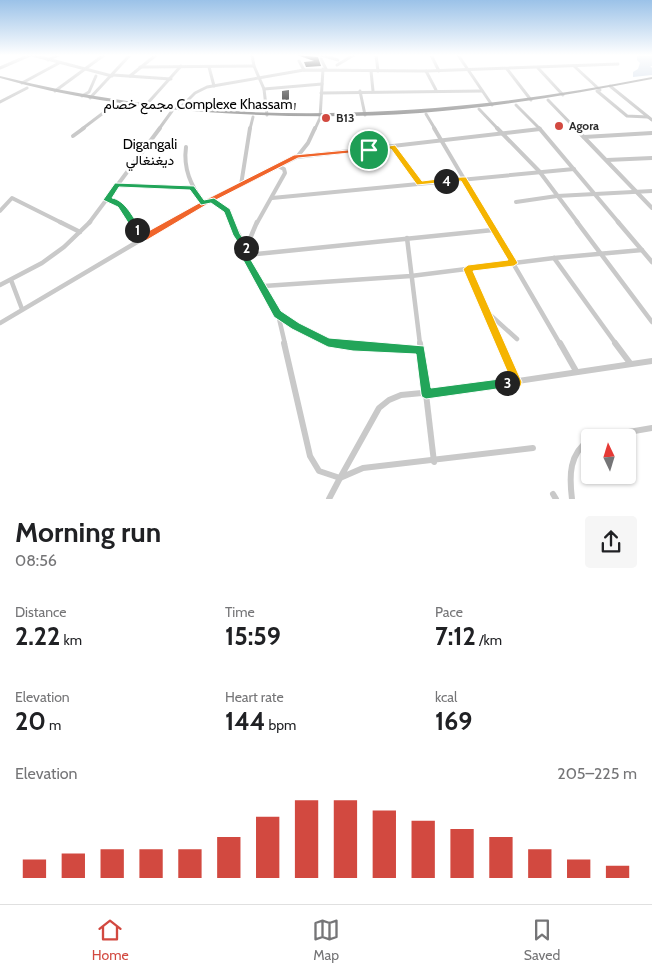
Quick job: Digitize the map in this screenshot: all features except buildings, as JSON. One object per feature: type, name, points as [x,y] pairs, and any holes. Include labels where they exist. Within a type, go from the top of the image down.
[{"type":"highway","points":[[1,78],[90,98],[146,106],[320,117],[492,105],[599,90]]},
{"type":"highway","points":[[1,78],[27,88],[115,104],[172,111],[253,116],[320,117],[426,114],[516,105],[649,80]]},
{"type":"street","points":[[22,83],[31,78]]},
{"type":"street","points":[[55,91],[73,78]]},
{"type":"street","points":[[82,96],[89,92],[95,78]]},
{"type":"street","points":[[90,98],[110,78]]},
{"type":"street","points":[[161,78],[171,79]]},
{"type":"street","points":[[212,78],[214,86]]},
{"type":"street","points":[[179,109],[199,90],[252,78]]},
{"type":"street","points":[[259,78],[264,89],[267,115]]},
{"type":"street","points":[[0,323],[203,203],[280,167],[296,157],[308,143],[320,117],[323,78]]},
{"type":"street","points":[[371,78],[373,91]]},
{"type":"street","points":[[429,78],[436,90]]},
{"type":"street","points":[[474,78],[492,105]]},
{"type":"street","points":[[515,78],[531,100]]},
{"type":"street","points":[[548,78],[563,95]]},
{"type":"street","points":[[587,78],[627,116],[648,117]]},
{"type":"street","points":[[146,106],[171,79]]},
{"type":"street","points":[[264,89],[322,84]]},
{"type":"street","points":[[91,88],[104,85]]},
{"type":"street","points":[[611,87],[652,120]]},
{"type":"street","points":[[0,102],[27,88]]},
{"type":"street","points":[[321,93],[436,90],[482,91]]},
{"type":"street","points":[[360,91],[365,114]]},
{"type":"street","points":[[548,100],[652,208]]},
{"type":"street","points":[[73,136],[115,104]]},
{"type":"street","points":[[516,105],[574,168],[652,262]]},
{"type":"street","points":[[479,109],[539,171],[652,322]]},
{"type":"street","points":[[0,285],[42,263],[64,247],[94,218],[172,111]]},
{"type":"street","points":[[426,114],[576,371]]},
{"type":"street","points":[[241,185],[247,150],[247,136],[253,116]]},
{"type":"street","points":[[296,157],[540,130]]},
{"type":"street","points":[[584,137],[652,133]]},
{"type":"street","points":[[186,147],[184,162],[192,188],[203,203]]},
{"type":"street","points":[[393,147],[420,183]]},
{"type":"street","points":[[607,160],[652,158]]},
{"type":"street","points":[[246,248],[251,233],[285,173],[284,169],[280,167]]},
{"type":"street","points":[[272,198],[574,168]]},
{"type":"street","points":[[117,185],[192,188]]},
{"type":"street","points":[[516,202],[557,196],[652,191]]},
{"type":"street","points":[[0,211],[12,198],[80,232]]},
{"type":"street","points":[[107,200],[121,205],[125,214],[144,238]]},
{"type":"street","points":[[211,200],[227,211],[237,235],[246,248],[247,260],[264,286],[278,314],[310,456],[319,471],[340,478],[363,468],[434,462],[533,448]]},
{"type":"street","points":[[247,255],[493,230]]},
{"type":"street","points":[[407,238],[434,462]]},
{"type":"street","points":[[264,286],[411,276],[554,258],[642,250]]},
{"type":"street","points":[[554,258],[630,364]]},
{"type":"street","points":[[468,269],[517,382]]},
{"type":"street","points":[[11,280],[22,309]]},
{"type":"street","points":[[486,312],[516,339]]},
{"type":"street","points":[[278,314],[295,326],[328,342],[353,346],[420,349]]},
{"type":"street","points":[[329,499],[379,408],[389,400],[401,395],[426,394],[517,382],[576,371],[652,361]]},
{"type":"street","points":[[636,431],[652,428]]},
{"type":"street","points":[[572,499],[571,464],[581,446]]},
{"type":"place","name":"B13","points":[[326,118]]},
{"type":"place","name":"Agora","points":[[559,126]]},
{"type":"district","name":"مجمع خصام Complexe Khassam","points":[[198,104]]},
{"type":"district","name":"Digangali ديغنغالي","points":[[150,152]]},
{"type":"route","points":[[369,150],[296,157],[203,203],[144,238],[134,227],[121,205],[107,200],[117,185],[192,188],[203,203],[211,200],[221,205],[227,211],[237,235],[246,248],[247,260],[264,286],[278,314],[295,326],[328,342],[353,346],[420,349],[426,394],[517,382],[468,269],[514,263],[463,179],[420,183],[409,172],[393,147],[369,150]]}]
